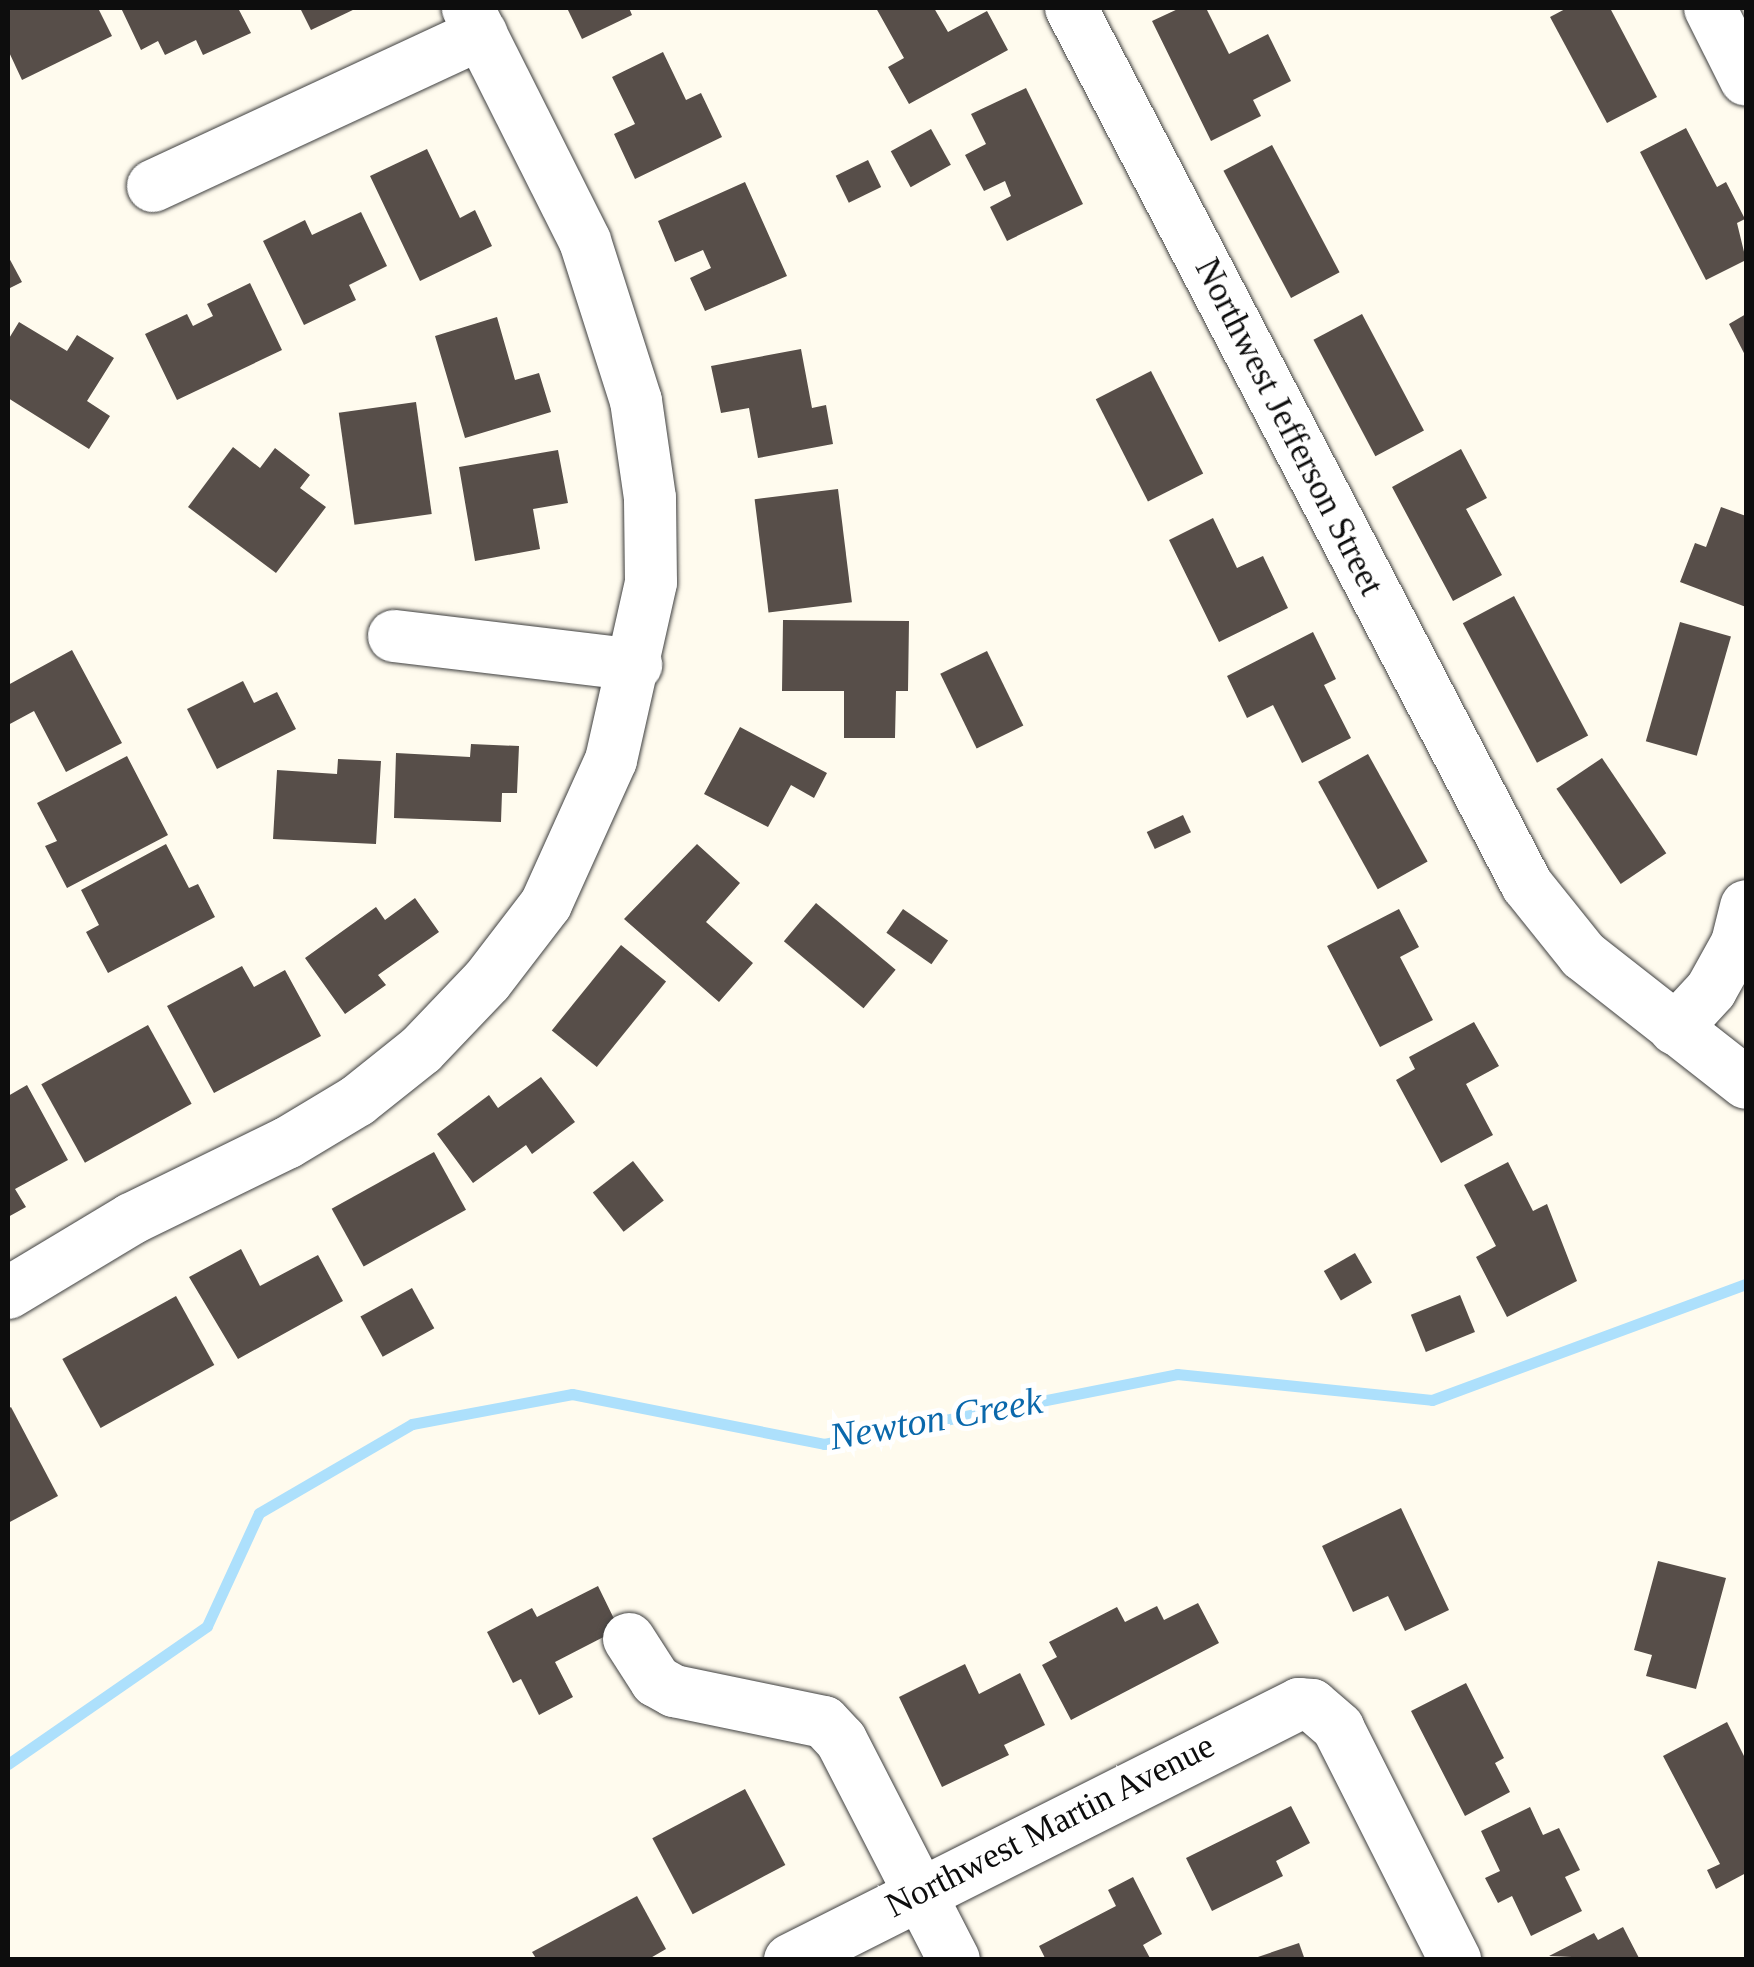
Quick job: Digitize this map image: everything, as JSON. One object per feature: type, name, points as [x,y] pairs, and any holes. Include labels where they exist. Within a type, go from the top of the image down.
[{"type":"street","name":"Northwest Jefferson Street","points":[[1071,8],[1507,847],[1550,920],[1583,955],[1676,1030]]},
{"type":"street","points":[[1710,8],[1746,80]]},
{"type":"street","points":[[8,1293],[131,1219],[287,1144],[357,1101],[421,1050],[546,904],[611,760],[636,666],[650,582],[650,498],[636,401],[585,241],[474,21],[153,186]]},
{"type":"street","points":[[394,636],[636,666]]},
{"type":"street","points":[[1746,906],[1737,943],[1710,990],[1676,1030],[1746,1083]]},
{"type":"street","points":[[629,1639],[656,1681],[674,1691],[824,1722],[841,1740],[954,1960]]},
{"type":"street","name":"Northwest Martin Avenue","points":[[790,1960],[1282,1708],[1312,1705],[1338,1728],[1455,1960]]},
{"type":"building","points":[[98,8],[112,36],[22,80],[8,50],[8,11]]},
{"type":"building","points":[[121,8],[238,8],[251,33],[203,55],[196,40],[165,55],[158,41],[141,50]]},
{"type":"building","points":[[300,8],[357,8],[311,30]]},
{"type":"building","points":[[567,8],[629,8],[632,15],[582,39]]},
{"type":"building","points":[[876,8],[934,8],[948,32],[987,11],[1008,50],[909,104],[888,67],[904,58]]},
{"type":"building","points":[[1180,8],[1206,8],[1229,54],[1268,34],[1291,81],[1253,100],[1261,116],[1211,141],[1152,21]]},
{"type":"building","points":[[1567,8],[1610,8],[1657,97],[1607,123],[1550,17]]},
{"type":"building","points":[[663,52],[686,100],[701,93],[722,137],[635,179],[614,134],[635,124],[612,77]]},
{"type":"building","points":[[1026,88],[1083,204],[1007,241],[990,207],[1011,196],[1005,181],[984,191],[965,155],[986,144],[971,114]]},
{"type":"building","points":[[1686,128],[1717,187],[1726,182],[1745,219],[1737,223],[1746,260],[1706,280],[1640,152]]},
{"type":"building","points":[[931,129],[951,165],[911,187],[891,151]]},
{"type":"building","points":[[1272,145],[1340,272],[1291,298],[1223,171]]},
{"type":"building","points":[[427,149],[460,218],[475,210],[492,246],[420,281],[370,176]]},
{"type":"building","points":[[868,160],[881,187],[849,203],[836,176]]},
{"type":"building","points":[[745,182],[787,276],[705,311],[690,278],[711,268],[703,250],[675,262],[658,221]]},
{"type":"building","points":[[361,212],[387,266],[349,285],[356,300],[304,325],[263,241],[305,220],[312,235]]},
{"type":"building","points":[[8,256],[22,282],[8,289]]},
{"type":"building","points":[[250,283],[282,350],[177,400],[145,334],[187,314],[193,326],[213,316],[207,304]]},
{"type":"building","points":[[1362,314],[1424,431],[1375,456],[1313,340]]},
{"type":"building","points":[[1746,314],[1746,357],[1729,324]]},
{"type":"building","points":[[497,317],[515,380],[539,373],[551,412],[465,438],[435,336]]},
{"type":"building","points":[[19,322],[67,351],[77,335],[114,358],[87,401],[110,416],[89,449],[8,398],[8,340]]},
{"type":"building","points":[[801,349],[812,408],[826,405],[833,444],[758,458],[749,408],[721,413],[711,366]]},
{"type":"building","points":[[1151,371],[1203,473],[1148,502],[1096,399]]},
{"type":"building","points":[[416,402],[432,514],[354,525],[339,413]]},
{"type":"building","points":[[233,447],[260,468],[275,448],[310,475],[300,488],[326,507],[276,573],[188,507]]},
{"type":"building","points":[[1461,449],[1487,498],[1466,509],[1502,575],[1453,601],[1392,487]]},
{"type":"building","points":[[558,450],[568,503],[533,509],[540,549],[475,561],[459,467]]},
{"type":"building","points":[[838,489],[852,602],[769,612],[755,499]]},
{"type":"building","points":[[1721,507],[1746,516],[1746,607],[1680,582],[1695,543],[1706,547]]},
{"type":"building","points":[[1213,518],[1237,568],[1263,556],[1288,608],[1219,642],[1169,540]]},
{"type":"building","points":[[1514,596],[1588,736],[1537,763],[1463,623]]},
{"type":"building","points":[[783,620],[909,621],[908,691],[896,691],[895,738],[844,738],[844,691],[782,691]]},
{"type":"building","points":[[1680,622],[1731,637],[1697,756],[1646,741]]},
{"type":"building","points":[[1313,632],[1336,679],[1324,685],[1351,738],[1302,763],[1273,705],[1247,718],[1227,676]]},
{"type":"building","points":[[72,650],[122,743],[66,772],[34,711],[8,725],[8,685]]},
{"type":"building","points":[[987,651],[1023,726],[977,748],[940,674]]},
{"type":"building","points":[[243,681],[254,703],[277,692],[296,729],[217,769],[187,709]]},
{"type":"building","points":[[740,727],[827,773],[814,798],[791,785],[768,827],[704,794]]},
{"type":"building","points":[[471,744],[519,746],[517,793],[502,793],[501,822],[394,818],[396,753],[470,757]]},
{"type":"building","points":[[1368,754],[1428,862],[1378,889],[1318,782]]},
{"type":"building","points":[[127,756],[168,835],[67,888],[45,846],[57,841],[37,803]]},
{"type":"building","points":[[1602,758],[1666,853],[1621,884],[1556,789]]},
{"type":"building","points":[[338,759],[381,761],[376,844],[273,839],[277,770],[337,774]]},
{"type":"building","points":[[1183,815],[1191,832],[1155,849],[1147,832]]},
{"type":"building","points":[[166,844],[189,888],[198,884],[215,917],[108,973],[86,932],[99,925],[81,890]]},
{"type":"building","points":[[697,844],[740,883],[706,922],[753,963],[719,1002],[624,919]]},
{"type":"building","points":[[415,898],[439,932],[378,975],[386,985],[345,1014],[305,958],[376,907],[385,920]]},
{"type":"building","points":[[816,903],[896,970],[864,1008],[784,941]]},
{"type":"building","points":[[903,909],[948,941],[931,964],[886,933]]},
{"type":"building","points":[[1399,909],[1419,947],[1400,957],[1433,1020],[1380,1047],[1327,946]]},
{"type":"building","points":[[621,945],[666,982],[597,1067],[552,1030]]},
{"type":"building","points":[[242,966],[254,987],[285,970],[321,1036],[214,1093],[167,1006]]},
{"type":"building","points":[[1474,1022],[1499,1066],[1466,1084],[1493,1135],[1441,1163],[1396,1080],[1415,1069],[1409,1057]]},
{"type":"building","points":[[148,1025],[192,1104],[85,1163],[41,1084]]},
{"type":"building","points":[[541,1077],[575,1122],[532,1154],[526,1145],[473,1183],[437,1134],[489,1095],[498,1108]]},
{"type":"building","points":[[27,1085],[68,1160],[15,1189],[26,1207],[8,1217],[8,1096]]},
{"type":"building","points":[[434,1152],[466,1210],[364,1266],[332,1209]]},
{"type":"building","points":[[633,1161],[664,1200],[624,1232],[593,1192]]},
{"type":"building","points":[[1508,1162],[1533,1211],[1547,1204],[1577,1281],[1507,1317],[1476,1257],[1496,1246],[1464,1185]]},
{"type":"building","points":[[241,1249],[260,1286],[318,1255],[343,1301],[238,1359],[189,1277]]},
{"type":"building","points":[[1355,1253],[1372,1282],[1341,1300],[1324,1271]]},
{"type":"building","points":[[412,1288],[434,1328],[383,1357],[360,1317]]},
{"type":"building","points":[[1460,1295],[1475,1332],[1426,1352],[1411,1315]]},
{"type":"building","points":[[176,1296],[214,1365],[101,1428],[62,1359]]},
{"type":"building","points":[[11,1407],[58,1496],[8,1523],[8,1409]]},
{"type":"building","points":[[1401,1508],[1449,1610],[1405,1631],[1388,1596],[1353,1612],[1322,1546]]},
{"type":"building","points":[[1658,1561],[1726,1578],[1696,1689],[1646,1676],[1652,1655],[1634,1650]]},
{"type":"building","points":[[598,1586],[619,1629],[555,1662],[573,1697],[539,1715],[521,1679],[513,1683],[487,1632],[532,1608],[537,1617]]},
{"type":"building","points":[[1198,1603],[1219,1643],[1071,1720],[1042,1665],[1057,1657],[1049,1642],[1117,1607],[1125,1622],[1157,1606],[1164,1620]]},
{"type":"building","points":[[965,1664],[979,1694],[1020,1673],[1045,1725],[1004,1745],[1009,1755],[942,1787],[899,1697]]},
{"type":"building","points":[[1466,1683],[1504,1758],[1495,1763],[1510,1792],[1465,1816],[1411,1711]]},
{"type":"building","points":[[1727,1722],[1746,1760],[1746,1873],[1716,1889],[1707,1870],[1720,1864],[1663,1756]]},
{"type":"building","points":[[745,1789],[785,1865],[693,1914],[652,1838]]},
{"type":"building","points":[[1291,1806],[1310,1843],[1276,1861],[1283,1876],[1212,1911],[1186,1858]]},
{"type":"building","points":[[1530,1807],[1543,1835],[1559,1828],[1580,1870],[1565,1877],[1582,1911],[1531,1936],[1512,1896],[1498,1903],[1485,1878],[1500,1871],[1481,1831]]},
{"type":"building","points":[[1133,1877],[1162,1934],[1143,1945],[1151,1960],[1046,1960],[1039,1946],[1116,1906],[1108,1890]]},
{"type":"building","points":[[637,1896],[666,1949],[647,1960],[537,1960],[532,1952]]},
{"type":"building","points":[[1623,1927],[1640,1960],[1549,1956],[1594,1933],[1598,1940]]},
{"type":"building","points":[[1299,1943],[1305,1960],[1252,1960],[1252,1959]]},
{"type":"waterway","name":"Newton Creek","points":[[8,1764],[207,1626],[259,1513],[412,1424],[572,1394],[824,1444],[1177,1374],[1432,1400],[1746,1284]]}]
